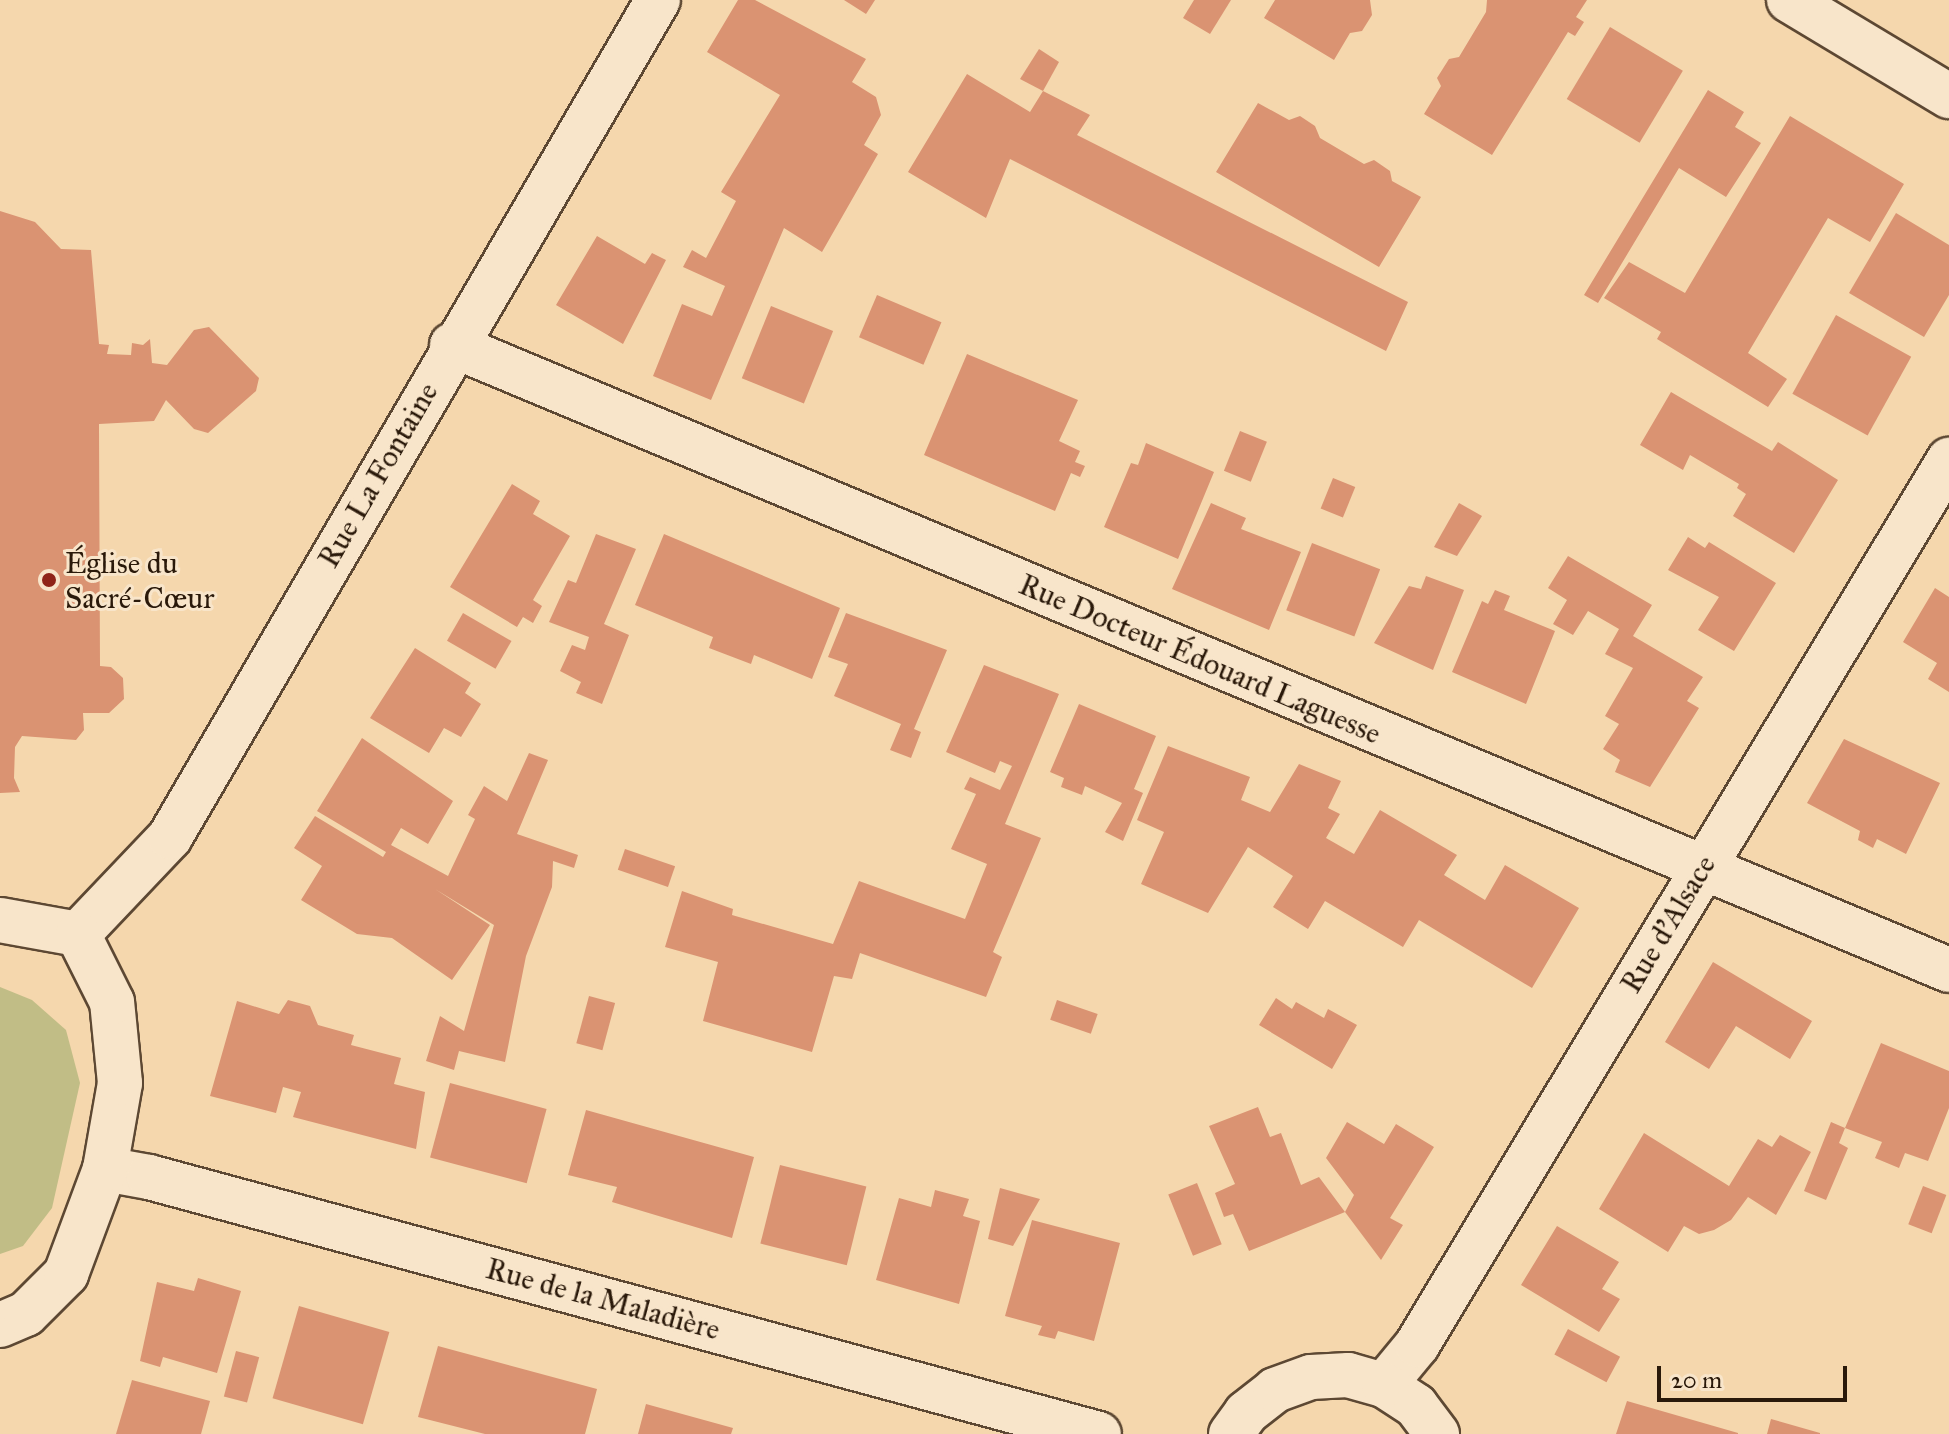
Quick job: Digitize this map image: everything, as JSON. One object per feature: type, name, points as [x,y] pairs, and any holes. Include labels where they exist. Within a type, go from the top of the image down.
[{"type":"street","name":"Rue La Fontaine","points":[[78,934],[170,837],[452,345],[658,0]]},
{"type":"street","points":[[1789,0],[1949,96]]},
{"type":"street","name":"Rue Docteur Édouard Laguesse","points":[[452,345],[1949,970]]},
{"type":"street","name":"Rue d'Alsace","points":[[1384,1385],[1417,1345],[1949,460]]},
{"type":"street","points":[[0,920],[78,934],[112,1002],[120,1083],[105,1169],[66,1274],[26,1314],[0,1325]]},
{"type":"street","name":"Rue de la Maladière","points":[[105,1169],[149,1177],[1099,1434]]},
{"type":"street","points":[[1231,1434],[1246,1413],[1275,1390],[1311,1377],[1348,1375],[1384,1385],[1416,1406],[1437,1434]]},
{"type":"shaded area","points":[[0,987],[32,1000],[66,1030],[80,1083],[52,1208],[23,1246],[0,1254]]},
{"type":"building","points":[[738,0],[755,0],[866,59],[852,82],[876,97],[881,115],[864,145],[878,154],[822,252],[784,228],[711,400],[653,376],[682,304],[712,316],[725,286],[683,267],[692,250],[706,258],[736,201],[721,192],[780,95],[707,52]]},
{"type":"building","points":[[844,0],[875,0],[866,14]]},
{"type":"building","points":[[1194,0],[1231,0],[1210,34],[1183,18]]},
{"type":"building","points":[[1275,0],[1370,0],[1372,15],[1362,31],[1350,33],[1334,60],[1264,18]]},
{"type":"building","points":[[1487,0],[1587,0],[1576,17],[1584,22],[1575,36],[1568,32],[1492,155],[1424,114],[1441,86],[1437,78],[1449,59],[1459,57],[1486,12]]},
{"type":"building","points":[[1610,27],[1683,71],[1640,143],[1567,99]]},
{"type":"building","points":[[1039,49],[1059,62],[1043,91],[1020,79]]},
{"type":"building","points":[[967,74],[1030,112],[1043,91],[1090,115],[1077,135],[1408,302],[1386,351],[1010,159],[986,218],[908,172]]},
{"type":"building","points":[[1708,90],[1744,112],[1735,127],[1761,143],[1726,197],[1679,168],[1598,303],[1584,295]]},
{"type":"building","points":[[1258,103],[1289,120],[1300,116],[1315,126],[1320,138],[1364,164],[1374,160],[1390,171],[1392,181],[1421,197],[1379,267],[1216,172]]},
{"type":"building","points":[[1790,116],[1904,184],[1870,242],[1828,218],[1748,353],[1787,379],[1768,407],[1657,339],[1661,332],[1604,298],[1629,262],[1685,293]]},
{"type":"building","name":"Église du Sacré-Cœur","points":[[0,211],[35,222],[61,249],[91,250],[99,344],[109,345],[107,354],[131,355],[132,343],[143,345],[150,339],[152,363],[167,365],[194,330],[209,327],[259,378],[256,391],[208,433],[194,429],[166,400],[154,421],[99,424],[100,666],[111,667],[123,678],[124,699],[109,713],[83,713],[84,730],[76,740],[22,736],[15,747],[14,778],[20,792],[0,793]]},
{"type":"building","points":[[1896,213],[1949,245],[1949,295],[1924,337],[1849,293]]},
{"type":"building","points":[[597,236],[645,264],[652,253],[666,260],[623,344],[556,305]]},
{"type":"building","points":[[877,295],[941,322],[923,365],[859,337]]},
{"type":"building","points":[[771,306],[833,331],[804,403],[742,378]]},
{"type":"building","points":[[1836,315],[1911,357],[1868,435],[1792,394]]},
{"type":"building","points":[[967,354],[1078,400],[1059,441],[1080,451],[1075,462],[1085,466],[1080,477],[1071,473],[1055,511],[924,455]]},
{"type":"building","points":[[1671,392],[1772,451],[1778,442],[1838,480],[1794,553],[1733,516],[1746,494],[1737,488],[1739,484],[1690,455],[1683,470],[1640,445]]},
{"type":"building","points":[[1240,431],[1267,442],[1251,482],[1224,471]]},
{"type":"building","points":[[1146,443],[1214,472],[1178,559],[1104,527],[1131,463],[1138,465]]},
{"type":"building","points":[[1333,478],[1355,487],[1343,518],[1321,509]]},
{"type":"building","points":[[512,484],[540,501],[533,514],[570,536],[533,600],[542,606],[533,623],[523,617],[517,627],[450,587]]},
{"type":"building","points":[[1211,503],[1246,518],[1241,529],[1301,552],[1269,630],[1172,589]]},
{"type":"building","points":[[1459,503],[1482,516],[1457,556],[1434,547]]},
{"type":"building","points":[[596,534],[636,549],[604,624],[629,635],[602,704],[576,693],[581,682],[560,671],[572,645],[585,650],[589,637],[549,622],[568,580],[576,583]]},
{"type":"building","points":[[664,534],[840,608],[812,679],[754,655],[751,664],[709,648],[713,637],[635,605]]},
{"type":"building","points":[[1688,537],[1705,548],[1709,542],[1776,583],[1734,651],[1698,630],[1719,597],[1668,570]]},
{"type":"building","points":[[1312,543],[1380,569],[1354,636],[1286,610]]},
{"type":"building","points":[[1568,556],[1652,605],[1633,636],[1703,677],[1687,701],[1699,708],[1650,787],[1615,772],[1620,760],[1603,749],[1619,724],[1605,716],[1633,668],[1605,654],[1619,629],[1588,611],[1573,635],[1553,624],[1567,600],[1548,588]]},
{"type":"building","points":[[1426,576],[1464,590],[1433,670],[1374,643],[1409,586],[1421,589]]},
{"type":"building","points":[[1935,588],[1949,597],[1949,692],[1928,679],[1937,663],[1903,642]]},
{"type":"building","points":[[1495,590],[1510,596],[1504,610],[1555,631],[1526,704],[1452,672],[1482,601],[1488,604]]},
{"type":"building","points":[[463,613],[511,641],[495,669],[447,641]]},
{"type":"building","points":[[846,613],[947,650],[914,729],[921,732],[911,758],[890,750],[901,724],[834,696],[848,664],[828,657]]},
{"type":"building","points":[[415,648],[471,683],[465,693],[481,704],[461,737],[444,728],[429,753],[370,718]]},
{"type":"building","points":[[984,665],[1059,694],[1005,824],[1041,838],[993,952],[1002,957],[986,997],[860,953],[852,979],[834,976],[812,1052],[703,1021],[718,962],[665,947],[682,891],[733,909],[732,915],[833,944],[859,881],[965,919],[987,864],[951,849],[976,794],[964,789],[970,777],[1000,790],[1012,766],[1000,761],[995,773],[946,752]]},
{"type":"building","points":[[1079,704],[1156,736],[1134,789],[1143,793],[1123,841],[1105,832],[1122,803],[1085,786],[1082,795],[1061,787],[1064,778],[1050,772]]},
{"type":"building","points":[[362,738],[453,801],[428,844],[401,828],[391,845],[448,876],[475,819],[468,815],[484,786],[507,801],[529,753],[548,760],[517,834],[578,855],[574,868],[553,861],[552,887],[526,956],[505,1062],[459,1051],[454,1070],[426,1061],[440,1016],[464,1031],[494,925],[435,889],[490,925],[452,980],[392,938],[357,934],[301,900],[322,866],[294,848],[315,816],[383,857],[386,852],[317,811]]},
{"type":"building","points":[[1844,739],[1940,783],[1906,854],[1877,839],[1873,848],[1858,840],[1860,831],[1807,803]]},
{"type":"building","points":[[1168,746],[1250,777],[1241,800],[1270,812],[1299,764],[1341,781],[1328,808],[1340,814],[1326,838],[1354,854],[1380,810],[1457,855],[1444,875],[1485,900],[1505,865],[1579,908],[1532,988],[1419,920],[1403,947],[1325,901],[1308,929],[1273,907],[1293,876],[1248,847],[1208,913],[1141,884],[1164,832],[1137,820]]},
{"type":"building","points":[[625,849],[675,866],[668,887],[618,870]]},
{"type":"building","points":[[1713,962],[1812,1021],[1790,1059],[1736,1026],[1709,1069],[1665,1042]]},
{"type":"building","points":[[589,996],[615,1003],[602,1050],[576,1043]]},
{"type":"building","points":[[1276,998],[1292,1009],[1296,1002],[1324,1018],[1328,1009],[1357,1025],[1332,1069],[1259,1025]]},
{"type":"building","points":[[288,1000],[310,1006],[318,1025],[354,1035],[351,1045],[401,1058],[394,1084],[425,1092],[416,1149],[293,1117],[301,1092],[283,1087],[276,1113],[210,1096],[237,1001],[279,1014]]},
{"type":"building","points":[[1057,1000],[1098,1014],[1091,1034],[1050,1020]]},
{"type":"building","points":[[1881,1043],[1949,1071],[1949,1108],[1928,1161],[1905,1153],[1899,1168],[1875,1158],[1882,1142],[1845,1128]]},
{"type":"building","points":[[450,1083],[547,1109],[527,1183],[430,1157]]},
{"type":"building","points":[[1258,1107],[1270,1137],[1281,1133],[1301,1185],[1319,1177],[1345,1212],[1249,1251],[1233,1214],[1224,1217],[1215,1193],[1235,1184],[1209,1126]]},
{"type":"building","points":[[586,1110],[754,1157],[732,1238],[612,1202],[617,1187],[568,1175]]},
{"type":"building","points":[[1347,1122],[1384,1144],[1396,1124],[1434,1147],[1390,1218],[1403,1225],[1381,1260],[1345,1212],[1354,1195],[1326,1158]]},
{"type":"building","points":[[1831,1122],[1845,1128],[1839,1143],[1848,1148],[1826,1200],[1804,1191]]},
{"type":"building","points":[[1644,1133],[1729,1186],[1758,1139],[1772,1147],[1780,1135],[1811,1152],[1776,1215],[1748,1197],[1731,1220],[1714,1230],[1699,1234],[1684,1226],[1668,1252],[1599,1209]]},
{"type":"building","points":[[780,1165],[866,1187],[847,1265],[760,1244]]},
{"type":"building","points":[[1197,1183],[1222,1244],[1193,1256],[1168,1195]]},
{"type":"building","points":[[1923,1186],[1946,1195],[1932,1233],[1908,1224]]},
{"type":"building","points":[[1000,1188],[1040,1199],[1013,1246],[988,1239]]},
{"type":"building","points":[[935,1190],[969,1199],[963,1216],[980,1221],[959,1304],[876,1280],[899,1198],[931,1207]]},
{"type":"building","points":[[1032,1220],[1120,1243],[1094,1341],[1058,1331],[1055,1339],[1038,1335],[1042,1326],[1005,1316]]},
{"type":"building","points":[[1557,1226],[1619,1262],[1602,1289],[1620,1299],[1599,1332],[1521,1285]]},
{"type":"building","points":[[198,1278],[241,1291],[217,1373],[163,1357],[160,1367],[140,1361],[157,1282],[194,1291]]},
{"type":"building","points":[[299,1306],[389,1332],[363,1424],[273,1398]]},
{"type":"building","points":[[1568,1329],[1620,1357],[1606,1382],[1554,1355]]},
{"type":"building","points":[[438,1346],[597,1389],[585,1434],[485,1434],[418,1417]]},
{"type":"building","points":[[236,1351],[259,1357],[247,1403],[224,1396]]},
{"type":"building","points":[[132,1380],[210,1401],[201,1434],[116,1434]]},
{"type":"building","points":[[1627,1401],[1738,1433],[1738,1434],[1616,1434]]},
{"type":"building","points":[[646,1404],[733,1428],[731,1434],[638,1434]]},
{"type":"building","points":[[1771,1419],[1820,1433],[1820,1434],[1767,1434]]},
{"type":"place","name":"Église du Sacré-Cœur","points":[[49,580]]}]
